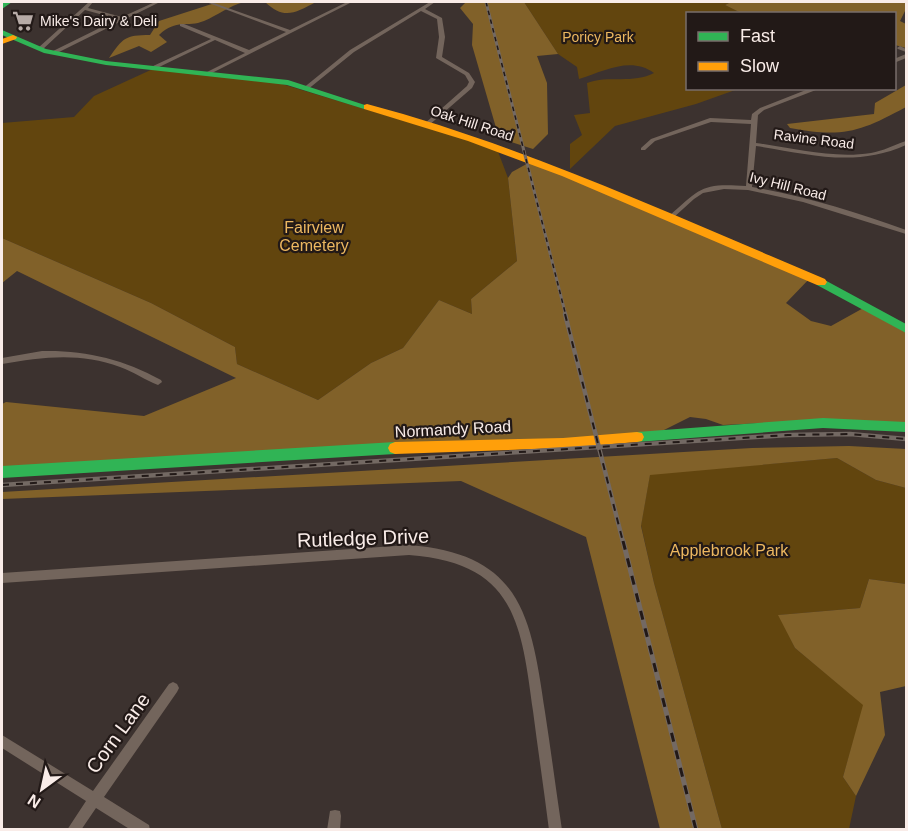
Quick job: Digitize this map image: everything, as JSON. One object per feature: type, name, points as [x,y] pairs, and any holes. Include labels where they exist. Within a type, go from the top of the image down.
[{"type":"main road","points":[[2,7],[8,2]]},
{"type":"main road","name":"Oak Hill Road","points":[[5,37],[46,51],[153,68],[264,78],[426,125],[543,165],[825,283],[906,329]]},
{"type":"main road","name":"Normandy Road","points":[[2,472],[460,444],[563,442],[780,424],[861,424],[906,427]]},
{"type":"street","points":[[46,51],[91,2]]},
{"type":"street","points":[[46,51],[158,2]]},
{"type":"street","points":[[209,2],[290,32]]},
{"type":"street","points":[[208,73],[350,2]]},
{"type":"street","points":[[305,89],[352,51],[433,2]]},
{"type":"street","points":[[84,8],[122,19]]},
{"type":"street","points":[[420,9],[439,18],[442,37],[439,58],[467,74],[472,82],[470,87],[426,125]]},
{"type":"street","points":[[182,25],[248,52]]},
{"type":"street","points":[[153,68],[216,38]]},
{"type":"street","points":[[749,187],[753,122],[758,111],[813,90]]},
{"type":"street","points":[[643,149],[653,140],[710,120],[753,122]]},
{"type":"street","name":"Ravine Road","points":[[752,144],[864,157],[884,154],[906,143]]},
{"type":"street","name":"Ivy Hill Road","points":[[670,218],[691,198],[709,188],[749,187],[906,232]]},
{"type":"street","points":[[2,360],[47,354],[87,356],[134,369],[158,382]]},
{"type":"street","name":"Rutledge Drive","points":[[2,578],[409,550],[442,553],[463,560],[494,580],[522,618],[534,678],[556,830]]},
{"type":"street","name":"Corn Lane","points":[[73,830],[173,688]]},
{"type":"street","points":[[2,741],[144,830]]},
{"type":"street","points":[[333,830],[334,816]]},
{"type":"green space","name":"Poricy Park","points":[[524,2],[731,2],[725,5],[739,12],[686,12],[686,90],[735,90],[696,104],[615,126],[570,169],[570,144],[582,135],[574,115],[590,113],[587,83],[638,78],[654,73],[645,68],[627,65],[579,79],[577,67],[558,54]]},
{"type":"green space","name":"Fairview Cemetery","points":[[155,68],[262,78],[497,149],[508,178],[517,261],[471,299],[472,314],[439,300],[403,348],[371,363],[318,400],[237,364],[235,347],[151,303],[2,238],[2,123],[74,117],[94,96]]},
{"type":"green space","name":"Applebrook Park","points":[[837,458],[876,480],[906,488],[906,584],[869,579],[860,608],[779,615],[795,648],[864,705],[843,777],[856,796],[849,829],[722,829],[654,583],[641,525],[650,474]]},
{"type":"shaded area","points":[[218,2],[244,2],[204,21],[177,25],[165,30],[159,35],[167,42],[151,52],[139,46],[109,58],[125,39],[150,35],[159,21]]},
{"type":"shaded area","points":[[265,2],[316,2],[296,12],[284,13]]},
{"type":"shaded area","points":[[466,2],[524,2],[558,54],[537,56],[547,83],[548,134],[533,149],[499,138],[472,45],[473,24],[460,8]]},
{"type":"shaded area","points":[[731,2],[906,2],[906,9],[900,21],[906,24],[906,48],[896,45],[896,12],[739,12],[725,5]]},
{"type":"shaded area","points":[[906,85],[906,107],[851,131],[808,131],[790,128],[787,124],[874,114],[875,103]]},
{"type":"shaded area","points":[[532,161],[811,277],[786,303],[811,321],[831,326],[867,306],[906,329],[906,425],[831,420],[723,425],[706,419],[690,417],[662,431],[568,439],[438,443],[2,469],[2,404],[6,402],[144,416],[236,378],[17,271],[2,283],[2,238],[151,303],[235,347],[237,364],[318,400],[371,363],[403,348],[439,300],[472,314],[471,299],[517,261],[508,178],[512,172]]},
{"type":"shaded area","points":[[849,446],[906,449],[906,488],[876,480],[837,458],[650,475],[641,526],[654,583],[722,829],[660,829],[586,537],[461,481],[2,499],[2,492],[752,448]]},
{"type":"shaded area","points":[[869,579],[906,584],[906,686],[880,692],[885,735],[856,796],[843,777],[863,705],[795,648],[778,615],[860,608]]},
{"type":"railway","points":[[486,2],[566,316]]},
{"type":"railway","points":[[565,314],[599,447]]},
{"type":"railway","points":[[599,447],[788,435],[850,434],[906,439]]},
{"type":"railway","points":[[2,485],[599,447]]},
{"type":"railway","points":[[599,447],[623,542]]},
{"type":"railway","points":[[623,541],[696,830]]},
{"type":"traffic: fast","points":[[2,7],[8,2]]},
{"type":"traffic: fast","points":[[2,32],[44,51],[106,63],[288,83],[367,107]]},
{"type":"traffic: fast","points":[[821,282],[906,329]]},
{"type":"traffic: fast","points":[[637,437],[823,423],[906,427]]},
{"type":"traffic: fast","points":[[2,472],[395,448]]},
{"type":"traffic: slow","points":[[2,42],[13,37]]},
{"type":"traffic: slow","points":[[367,107],[471,139],[566,174],[821,282]]},
{"type":"traffic: slow","points":[[395,448],[563,443],[637,437]]},
{"type":"place","name":"Mike's Dairy & Deli","points":[[23,21]]}]
